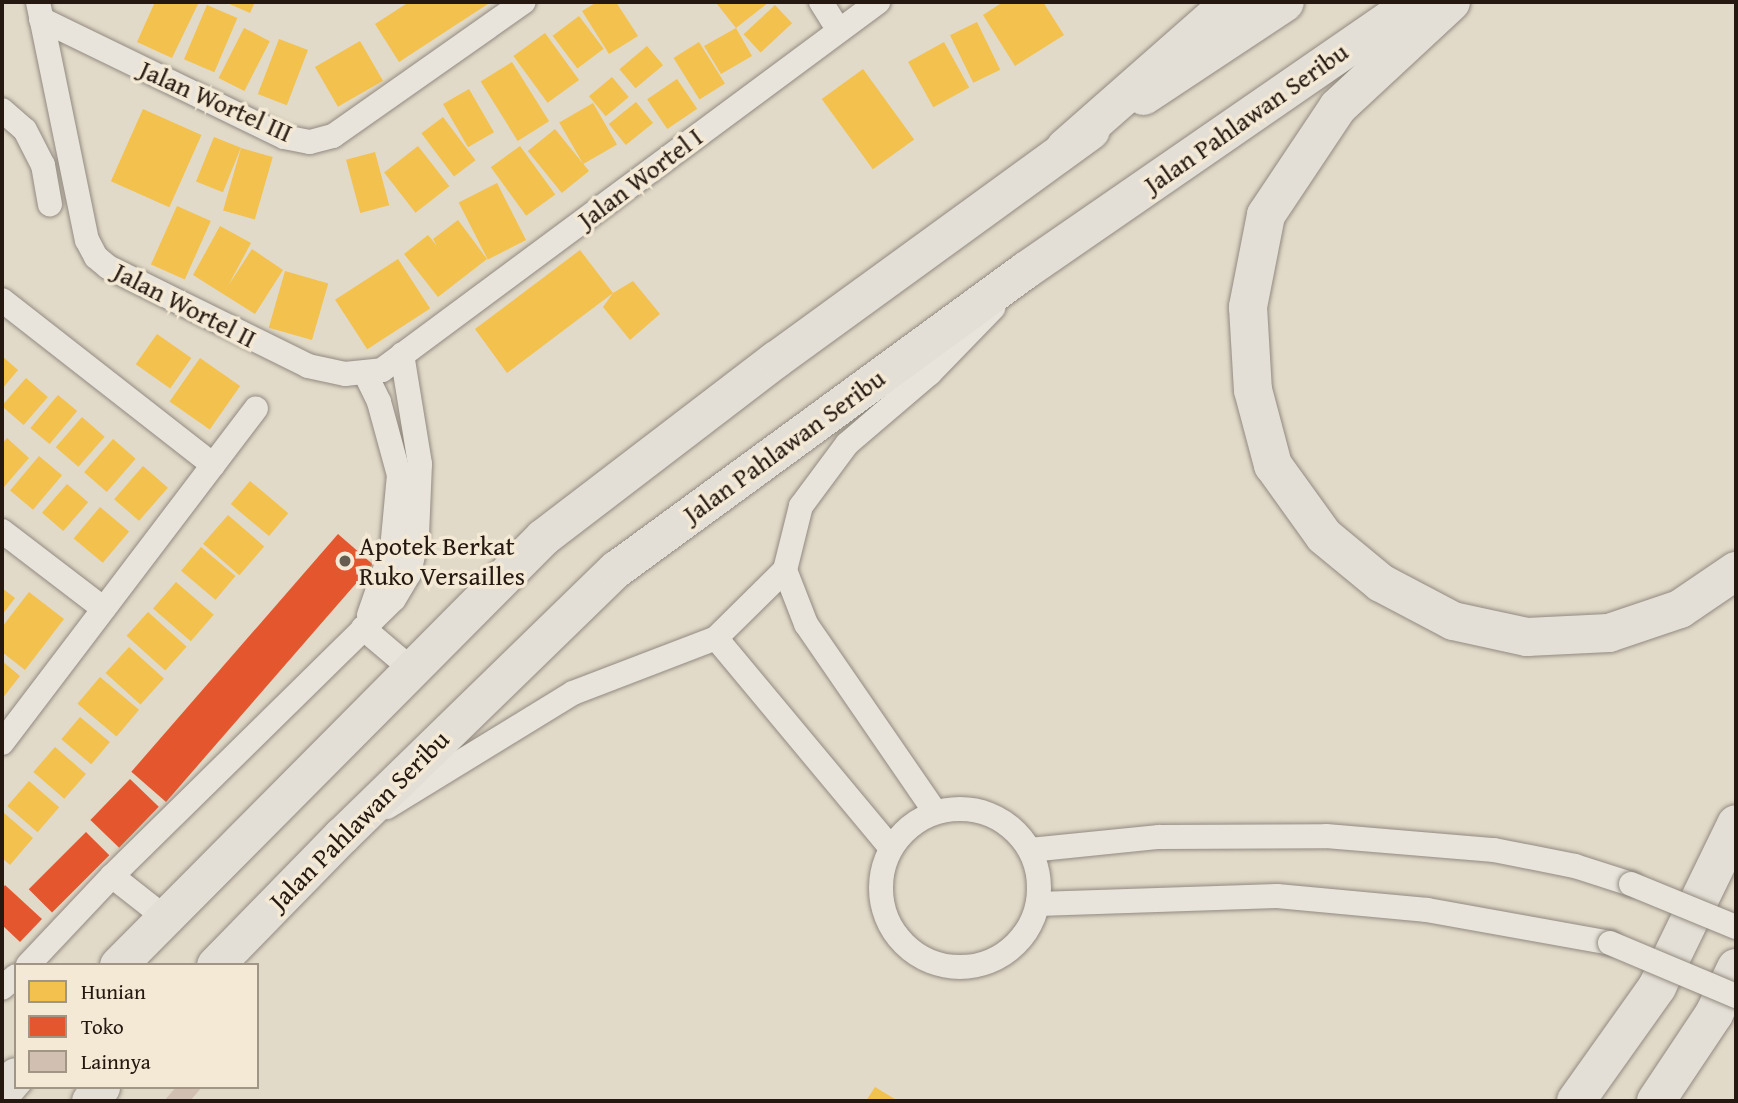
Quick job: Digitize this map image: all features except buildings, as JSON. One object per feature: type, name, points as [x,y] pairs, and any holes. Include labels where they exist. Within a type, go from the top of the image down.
[{"type":"highway","points":[[1065,148],[1231,2]]},
{"type":"highway","points":[[1451,2],[1338,107],[1266,215],[1248,307],[1253,390],[1273,465],[1324,536],[1381,583],[1453,621],[1527,637],[1609,633],[1680,609],[1736,571]]},
{"type":"highway","points":[[1576,1101],[1657,987],[1736,824]]},
{"type":"highway","points":[[1656,1101],[1714,1014],[1736,968]]},
{"type":"main road","points":[[120,963],[163,916],[316,767],[410,668],[543,537],[776,359],[1065,148],[1285,2]]},
{"type":"main road","name":"Jalan Pahlawan Seribu","points":[[217,963],[342,835],[616,569],[1024,270],[1414,2]]},
{"type":"main road","points":[[2,1092],[14,1078]]},
{"type":"street","name":"Jalan Wortel III","points":[[40,11],[284,137],[310,142],[333,136],[524,2]]},
{"type":"street","points":[[821,2],[838,29]]},
{"type":"street","name":"Jalan Wortel I","points":[[402,354],[878,2]]},
{"type":"street","name":"Jalan Wortel II","points":[[40,11],[87,240],[96,257],[108,267],[308,366],[345,374],[365,373],[382,370],[402,354]]},
{"type":"street","points":[[2,110],[25,130],[37,153],[43,165],[50,204]]},
{"type":"street","points":[[342,835],[573,693],[716,638],[785,570],[802,506],[847,444],[930,373],[980,323],[1024,270]]},
{"type":"street","points":[[2,300],[213,465]]},
{"type":"street","points":[[30,963],[112,876],[394,599],[409,574],[417,536],[420,464],[402,354]]},
{"type":"street","points":[[363,628],[381,587],[392,549],[398,475],[379,402],[365,373]]},
{"type":"street","points":[[2,743],[256,408]]},
{"type":"street","points":[[2,531],[104,608]]},
{"type":"street","points":[[785,570],[806,624],[935,812]]},
{"type":"street","points":[[363,628],[410,668]]},
{"type":"street","points":[[716,638],[891,848]]},
{"type":"street","points":[[962,808],[989,814],[1013,828],[1030,850],[1038,876],[1038,904],[1027,930],[1010,950],[989,964],[958,968],[931,963],[908,949],[890,927],[881,901],[881,873],[891,848],[918,820],[935,812],[962,808]]},
{"type":"street","points":[[1030,850],[1160,837],[1326,836],[1494,849],[1575,866],[1631,884],[1736,927]]},
{"type":"street","points":[[112,876],[163,916]]},
{"type":"street","points":[[1038,904],[1276,896],[1427,910],[1610,943],[1736,996]]},
{"type":"place","name":"Apotek Berkat Ruko Versailles","points":[[345,561]]}]
